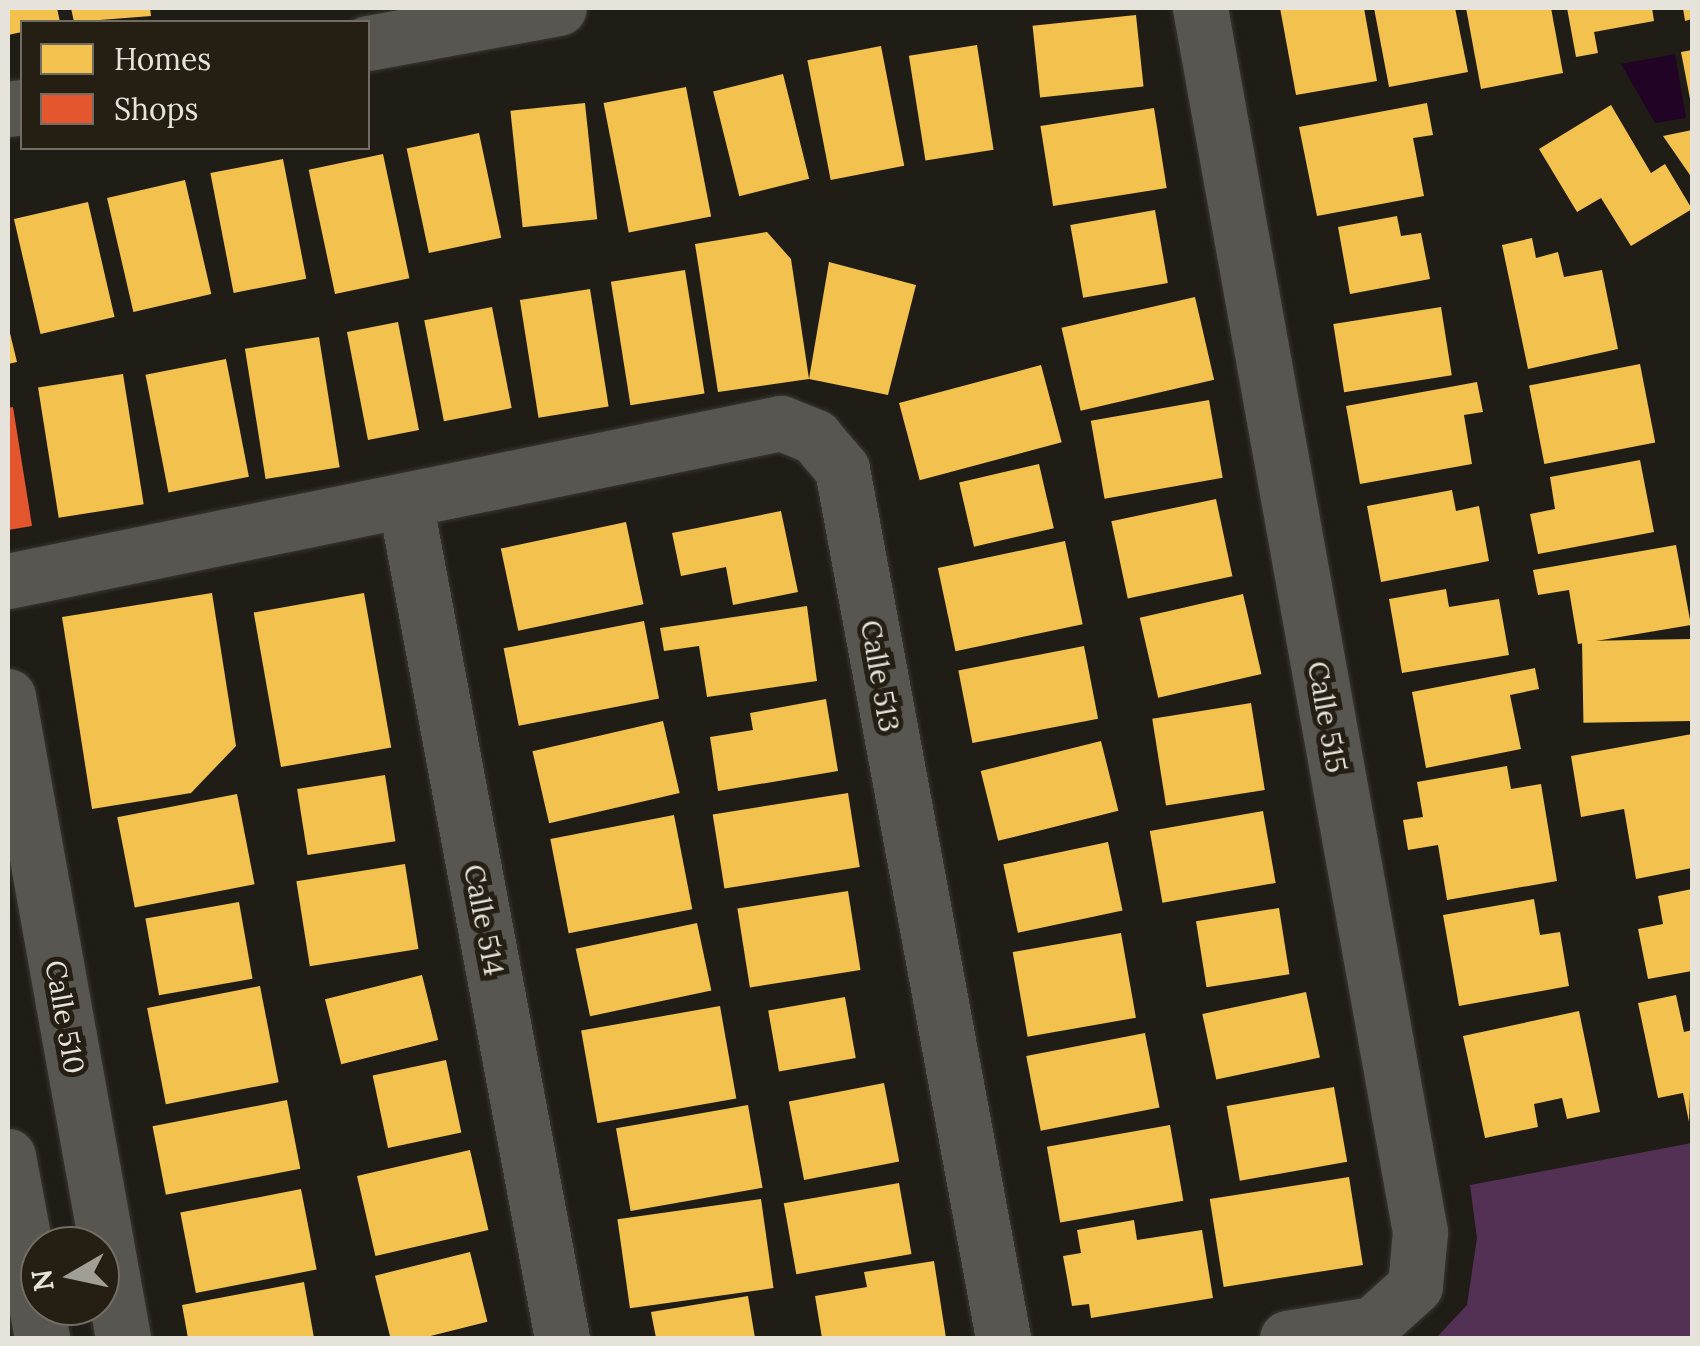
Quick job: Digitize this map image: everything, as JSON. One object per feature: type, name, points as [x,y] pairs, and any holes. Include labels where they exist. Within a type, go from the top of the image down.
[{"type":"street","points":[[370,43],[558,8]]},
{"type":"street","name":"Calle 515","points":[[1200,8],[1420,1232],[1415,1286],[1373,1324],[1287,1338]]},
{"type":"street","name":"Calle 513","points":[[406,501],[782,422],[815,437],[842,469],[1003,1338]]},
{"type":"street","points":[[8,581],[406,501]]},
{"type":"street","name":"Calle 514","points":[[406,501],[562,1338]]},
{"type":"street","name":"Calle 510","points":[[8,696],[123,1338]]},
{"type":"street","points":[[8,1156],[42,1338]]},
{"type":"shaded area","points":[[1675,54],[1686,118],[1655,123],[1621,64]]},
{"type":"shaded area","points":[[1692,1143],[1692,1338],[1436,1338],[1467,1305],[1477,1238],[1470,1185]]},
{"type":"building: Homes","points":[[8,8],[57,8],[60,20],[20,20],[20,32],[8,35]]},
{"type":"building: Homes","points":[[71,8],[150,8],[151,16],[100,20],[74,20]]},
{"type":"building: Homes","points":[[1280,8],[1364,8],[1377,81],[1296,95]]},
{"type":"building: Homes","points":[[1374,8],[1455,8],[1468,72],[1389,87]]},
{"type":"building: Homes","points":[[1466,8],[1551,8],[1563,73],[1481,89]]},
{"type":"building: Homes","points":[[1567,8],[1652,8],[1654,21],[1594,32],[1598,53],[1576,57]]},
{"type":"building: Homes","points":[[1683,8],[1692,8],[1692,19],[1685,21]]},
{"type":"building: Homes","points":[[1136,15],[1144,87],[1040,97],[1033,26]]},
{"type":"building: Homes","points":[[977,45],[994,150],[925,160],[909,56]]},
{"type":"building: Homes","points":[[881,46],[904,166],[831,180],[807,60]]},
{"type":"building: Homes","points":[[1692,50],[1692,104],[1691,104],[1681,52]]},
{"type":"building: Homes","points":[[783,74],[809,179],[739,196],[713,91]]},
{"type":"building: Homes","points":[[686,87],[711,217],[629,233],[604,103]]},
{"type":"building: Homes","points":[[585,103],[597,219],[523,227],[510,111]]},
{"type":"building: Homes","points":[[1427,103],[1433,135],[1413,138],[1424,196],[1317,216],[1299,127]]},
{"type":"building: Homes","points":[[1611,105],[1651,173],[1665,164],[1692,209],[1631,246],[1601,198],[1577,212],[1539,149]]},
{"type":"building: Homes","points":[[1154,108],[1167,188],[1053,206],[1040,126]]},
{"type":"building: Homes","points":[[1692,130],[1692,178],[1663,136]]},
{"type":"building: Homes","points":[[479,133],[501,238],[429,253],[407,148]]},
{"type":"building: Homes","points":[[383,154],[409,278],[335,294],[309,170]]},
{"type":"building: Homes","points":[[283,159],[306,279],[234,293],[210,173]]},
{"type":"building: Homes","points":[[185,180],[211,294],[133,312],[107,198]]},
{"type":"building: Homes","points":[[88,202],[115,317],[40,334],[14,219]]},
{"type":"building: Homes","points":[[1155,210],[1168,283],[1083,298],[1070,225]]},
{"type":"building: Homes","points":[[1397,216],[1401,236],[1421,233],[1430,279],[1350,294],[1338,227]]},
{"type":"building: Homes","points":[[767,232],[791,259],[809,379],[718,392],[695,244]]},
{"type":"building: Homes","points":[[1532,238],[1536,258],[1558,252],[1564,277],[1602,270],[1618,349],[1528,369],[1502,245]]},
{"type":"building: Homes","points":[[829,262],[916,285],[888,395],[809,379]]},
{"type":"building: Homes","points":[[685,270],[705,393],[630,405],[611,282]]},
{"type":"building: Homes","points":[[590,289],[609,407],[538,418],[520,300]]},
{"type":"building: Homes","points":[[1195,297],[1214,380],[1081,411],[1062,328]]},
{"type":"building: Homes","points":[[492,307],[512,408],[444,421],[424,320]]},
{"type":"building: Homes","points":[[1441,307],[1452,375],[1344,392],[1333,324]]},
{"type":"building: Homes","points":[[398,322],[419,430],[368,440],[347,332]]},
{"type":"building: Homes","points":[[8,325],[17,362],[8,364]]},
{"type":"building: Homes","points":[[319,337],[340,467],[266,479],[245,349]]},
{"type":"building: Homes","points":[[226,359],[249,477],[168,492],[146,375]]},
{"type":"building: Homes","points":[[1640,364],[1655,443],[1544,464],[1529,386]]},
{"type":"building: Homes","points":[[1041,365],[1062,442],[920,480],[899,403]]},
{"type":"building: Homes","points":[[123,374],[144,504],[59,518],[38,387]]},
{"type":"building: Homes","points":[[1477,382],[1483,412],[1464,415],[1472,464],[1360,484],[1346,406]]},
{"type":"building: Homes","points":[[1209,400],[1223,478],[1105,499],[1091,421]]},
{"type":"building: Homes","points":[[1640,460],[1654,532],[1538,554],[1530,514],[1555,509],[1550,477]]},
{"type":"building: Homes","points":[[1039,464],[1054,528],[974,547],[959,482]]},
{"type":"building: Homes","points":[[1452,490],[1456,511],[1479,506],[1489,561],[1381,582],[1367,506]]},
{"type":"building: Homes","points":[[1216,499],[1232,576],[1128,599],[1111,521]]},
{"type":"building: Homes","points":[[781,511],[798,592],[733,605],[726,567],[681,576],[672,533]]},
{"type":"building: Homes","points":[[626,522],[643,604],[518,631],[501,549]]},
{"type":"building: Homes","points":[[1065,541],[1083,624],[956,651],[938,568]]},
{"type":"building: Homes","points":[[1676,545],[1691,625],[1578,644],[1569,590],[1538,595],[1533,570]]},
{"type":"building: Homes","points":[[1446,589],[1449,607],[1499,599],[1509,655],[1402,673],[1389,599]]},
{"type":"building: Homes","points":[[212,593],[236,746],[191,793],[92,809],[62,617]]},
{"type":"building: Homes","points":[[364,593],[391,748],[281,767],[254,612]]},
{"type":"building: Homes","points":[[1243,594],[1261,674],[1158,698],[1140,618]]},
{"type":"building: Homes","points":[[807,606],[817,681],[707,697],[699,646],[664,651],[660,628]]},
{"type":"building: Homes","points":[[644,621],[659,699],[519,726],[504,648]]},
{"type":"building: Homes","points":[[1690,639],[1691,721],[1583,723],[1582,641]]},
{"type":"building: Homes","points":[[1084,646],[1098,719],[972,743],[958,670]]},
{"type":"building: Homes","points":[[1535,668],[1539,689],[1510,695],[1521,749],[1426,768],[1412,692]]},
{"type":"building: Homes","points":[[826,699],[838,771],[718,791],[710,737],[753,730],[750,713]]},
{"type":"building: Homes","points":[[1251,703],[1265,790],[1166,806],[1152,719]]},
{"type":"building: Homes","points":[[663,721],[680,793],[549,823],[532,751]]},
{"type":"building: Homes","points":[[1692,734],[1692,868],[1636,879],[1624,809],[1581,817],[1571,756]]},
{"type":"building: Homes","points":[[1101,741],[1118,811],[998,841],[981,771]]},
{"type":"building: Homes","points":[[1507,766],[1511,789],[1541,784],[1557,881],[1447,900],[1438,845],[1408,850],[1403,820],[1423,817],[1417,782]]},
{"type":"building: Homes","points":[[385,775],[395,841],[308,855],[297,789]]},
{"type":"building: Homes","points":[[848,793],[860,867],[724,889],[713,814]]},
{"type":"building: Homes","points":[[237,794],[255,884],[135,908],[117,817]]},
{"type":"building: Homes","points":[[1263,811],[1276,883],[1162,903],[1150,831]]},
{"type":"building: Homes","points":[[674,815],[692,909],[569,933],[550,839]]},
{"type":"building: Homes","points":[[1108,842],[1123,910],[1018,933],[1003,864]]},
{"type":"building: Homes","points":[[405,864],[418,949],[310,966],[296,881]]},
{"type":"building: Homes","points":[[1692,889],[1692,971],[1648,979],[1638,929],[1663,924],[1658,896]]},
{"type":"building: Homes","points":[[848,891],[861,970],[750,988],[737,909]]},
{"type":"building: Homes","points":[[1534,899],[1540,935],[1560,932],[1569,986],[1459,1006],[1443,915]]},
{"type":"building: Homes","points":[[239,902],[253,979],[159,995],[145,918]]},
{"type":"building: Homes","points":[[1279,908],[1289,974],[1207,987],[1196,921]]},
{"type":"building: Homes","points":[[697,923],[711,990],[590,1016],[576,949]]},
{"type":"building: Homes","points":[[1121,933],[1136,1018],[1028,1037],[1013,952]]},
{"type":"building: Homes","points":[[422,975],[438,1040],[341,1064],[325,999]]},
{"type":"building: Homes","points":[[260,986],[279,1082],[166,1104],[147,1008]]},
{"type":"building: Homes","points":[[1306,992],[1320,1058],[1216,1080],[1202,1014]]},
{"type":"building: Homes","points":[[1676,995],[1684,1032],[1692,1030],[1689,1122],[1683,1093],[1658,1098],[1638,1003]]},
{"type":"building: Homes","points":[[845,997],[856,1058],[779,1072],[768,1011]]},
{"type":"building: Homes","points":[[720,1006],[736,1099],[597,1123],[581,1030]]},
{"type":"building: Homes","points":[[1579,1011],[1600,1112],[1567,1119],[1562,1098],[1534,1104],[1538,1127],[1485,1138],[1463,1036]]},
{"type":"building: Homes","points":[[1145,1033],[1160,1108],[1041,1131],[1026,1056]]},
{"type":"building: Homes","points":[[446,1060],[461,1132],[388,1148],[373,1076]]},
{"type":"building: Homes","points":[[884,1083],[899,1162],[804,1180],[789,1102]]},
{"type":"building: Homes","points":[[1334,1087],[1347,1162],[1240,1181],[1227,1106]]},
{"type":"building: Homes","points":[[287,1100],[300,1169],[166,1195],[153,1126]]},
{"type":"building: Homes","points":[[748,1105],[763,1188],[631,1211],[616,1128]]},
{"type":"building: Homes","points":[[1170,1125],[1183,1201],[1060,1223],[1047,1147]]},
{"type":"building: Homes","points":[[470,1150],[488,1230],[375,1256],[357,1176]]},
{"type":"building: Homes","points":[[1349,1177],[1363,1265],[1224,1287],[1210,1199]]},
{"type":"building: Homes","points":[[899,1183],[912,1254],[796,1274],[784,1203]]},
{"type":"building: Homes","points":[[301,1189],[317,1269],[196,1293],[180,1212]]},
{"type":"building: Homes","points":[[761,1199],[774,1288],[630,1308],[617,1219]]},
{"type":"building: Homes","points":[[1134,1220],[1137,1240],[1202,1230],[1213,1298],[1091,1318],[1089,1304],[1072,1306],[1063,1256],[1081,1253],[1077,1230]]},
{"type":"building: Homes","points":[[470,1252],[487,1322],[423,1338],[390,1338],[375,1276]]},
{"type":"building: Homes","points":[[934,1261],[946,1338],[822,1338],[815,1296],[867,1287],[864,1272]]},
{"type":"building: Homes","points":[[304,1282],[314,1338],[188,1338],[182,1305]]},
{"type":"building: Homes","points":[[748,1296],[755,1338],[656,1338],[651,1312]]},
{"type":"building: Shops","points":[[13,407],[32,526],[8,530],[8,408]]}]
